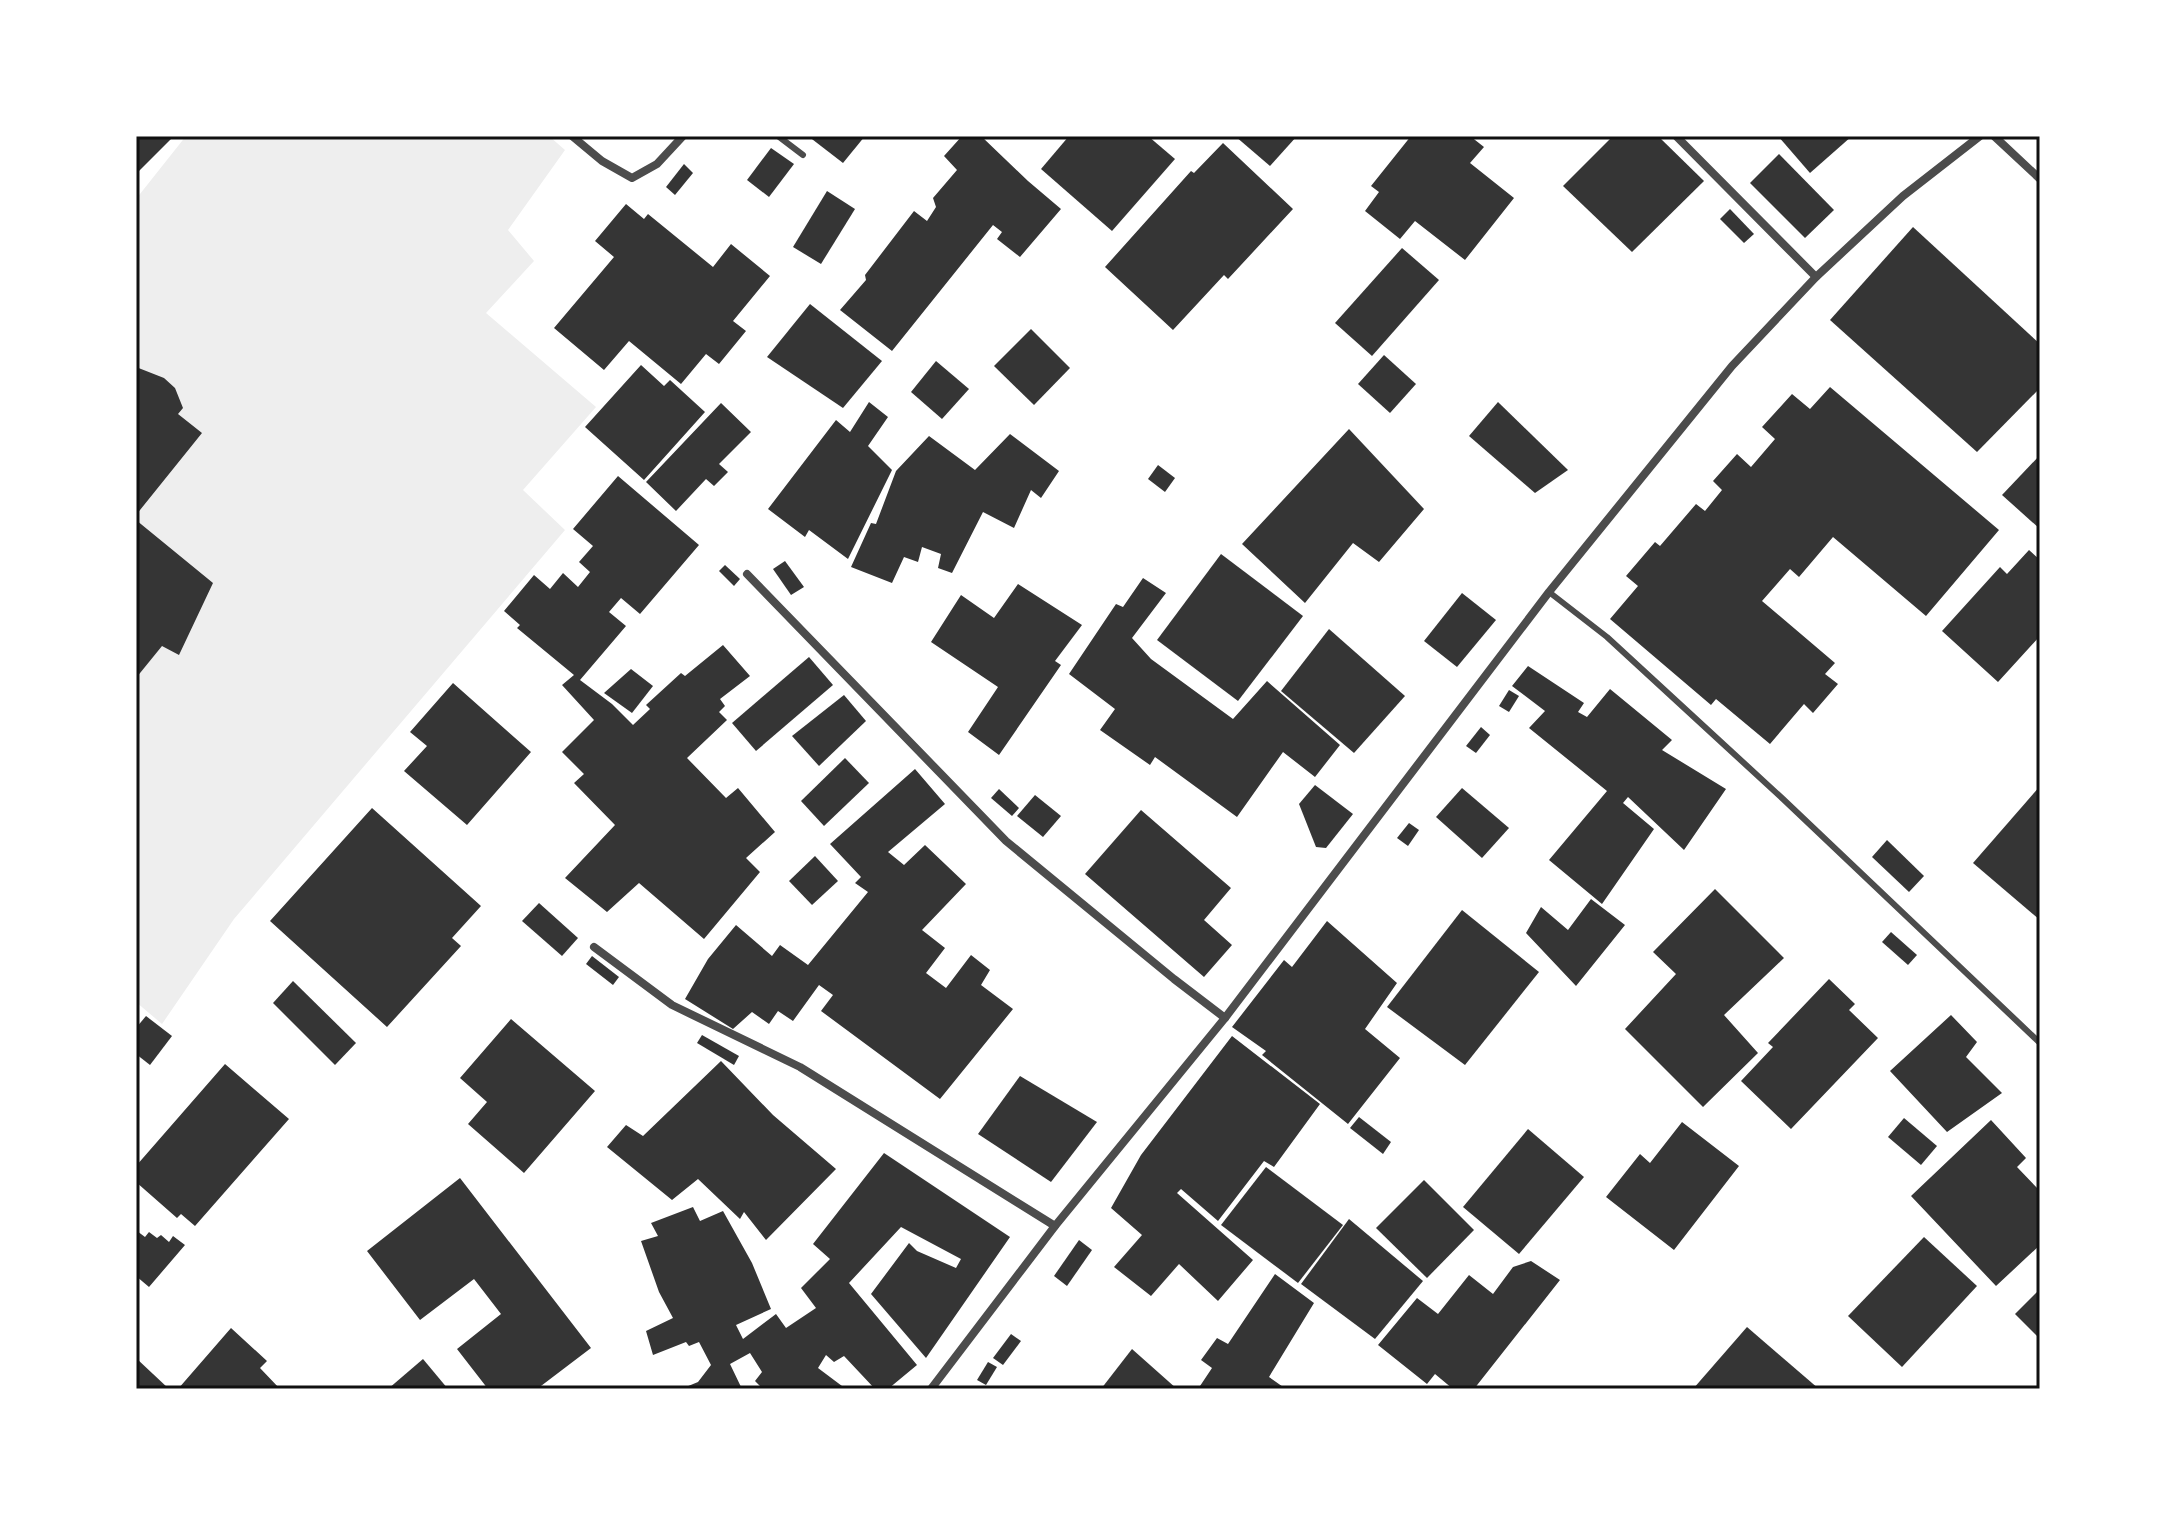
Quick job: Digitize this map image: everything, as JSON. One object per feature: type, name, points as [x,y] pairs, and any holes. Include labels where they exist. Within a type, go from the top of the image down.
[{"type":"street","points":[[572,136],[602,161],[632,178],[657,164],[683,136]]},
{"type":"street","points":[[1676,136],[1816,277]]},
{"type":"street","points":[[931,1389],[1055,1226],[1225,1018],[1549,592],[1732,366],[1816,277],[1903,196],[1980,136]]},
{"type":"street","points":[[1994,136],[2040,179]]},
{"type":"street","points":[[747,574],[1006,841],[1225,1018]]},
{"type":"street","points":[[594,947],[672,1005],[800,1067],[1055,1226]]},
{"type":"lane","points":[[778,136],[803,155]]},
{"type":"lane","points":[[1549,592],[1619,648],[2040,1043]]},
{"type":"shaded area","points":[[186,136],[549,136],[565,150],[508,230],[534,261],[486,313],[596,407],[523,490],[565,530],[234,919],[162,1024],[136,1002],[136,199]]},
{"type":"building","points":[[136,136],[174,136],[136,174]]},
{"type":"building","points":[[808,136],[865,136],[843,163]]},
{"type":"building","points":[[962,136],[981,136],[1061,209],[1020,257],[997,239],[1002,232],[993,225],[892,351],[840,310],[866,280],[865,275],[914,211],[927,221],[936,207],[933,198],[957,170],[944,156]]},
{"type":"building","points":[[1069,136],[1148,136],[1175,159],[1112,231],[1041,169]]},
{"type":"building","points":[[1235,136],[1297,136],[1270,166]]},
{"type":"building","points":[[1411,136],[1470,136],[1484,147],[1470,163],[1514,198],[1465,260],[1415,221],[1400,239],[1365,211],[1379,192],[1371,186]]},
{"type":"building","points":[[1613,136],[1658,136],[1704,181],[1632,252],[1563,186]]},
{"type":"building","points":[[1778,136],[1852,136],[1810,173]]},
{"type":"building","points":[[1223,143],[1293,209],[1228,279],[1224,275],[1173,330],[1105,267],[1191,171],[1194,173]]},
{"type":"building","points":[[771,148],[794,164],[769,197],[747,180]]},
{"type":"building","points":[[1779,154],[1834,210],[1805,238],[1750,183]]},
{"type":"building","points":[[684,164],[693,173],[675,195],[666,187]]},
{"type":"building","points":[[827,191],[855,209],[821,264],[793,247]]},
{"type":"building","points":[[626,204],[644,219],[648,214],[713,267],[731,244],[770,276],[733,321],[746,331],[719,364],[706,354],[681,384],[629,341],[604,370],[554,328],[614,257],[595,241]]},
{"type":"building","points":[[1730,209],[1754,234],[1744,243],[1720,219]]},
{"type":"building","points":[[1913,227],[2040,344],[2040,388],[1977,452],[1830,320]]},
{"type":"building","points":[[1402,248],[1439,280],[1372,356],[1335,323]]},
{"type":"building","points":[[810,304],[882,361],[843,408],[767,357]]},
{"type":"building","points":[[1031,329],[1070,368],[1034,405],[994,366]]},
{"type":"building","points":[[1384,355],[1416,384],[1390,413],[1358,384]]},
{"type":"building","points":[[936,361],[969,389],[942,419],[911,392]]},
{"type":"building","points":[[641,365],[664,386],[670,380],[705,412],[644,480],[585,427]]},
{"type":"building","points":[[136,367],[164,378],[175,388],[183,408],[178,414],[202,433],[136,515]]},
{"type":"building","points":[[1830,387],[1999,530],[1926,616],[1833,537],[1799,577],[1790,569],[1762,601],[1835,663],[1825,674],[1838,684],[1813,713],[1804,704],[1770,744],[1716,699],[1711,705],[1610,619],[1638,586],[1626,576],[1655,542],[1660,546],[1696,504],[1705,511],[1722,490],[1713,481],[1737,454],[1751,467],[1775,439],[1762,427],[1792,394],[1810,409]]},
{"type":"building","points":[[869,402],[888,417],[868,446],[892,470],[848,559],[809,530],[805,537],[768,509],[836,420],[850,432]]},
{"type":"building","points":[[1498,402],[1568,470],[1535,493],[1469,436]]},
{"type":"building","points":[[721,403],[751,432],[719,464],[728,472],[714,486],[706,479],[676,511],[646,482]]},
{"type":"building","points":[[1349,429],[1424,509],[1379,562],[1353,543],[1305,603],[1242,544]]},
{"type":"building","points":[[1010,434],[1059,471],[1041,498],[1031,490],[1014,528],[983,512],[952,573],[938,568],[941,554],[922,547],[918,562],[904,557],[892,583],[851,567],[871,523],[876,524],[896,471],[929,436],[975,470]]},
{"type":"building","points":[[2040,455],[2040,529],[2002,495]]},
{"type":"building","points":[[1158,465],[1175,478],[1165,492],[1148,479]]},
{"type":"building","points":[[618,476],[699,545],[640,614],[621,598],[609,612],[626,626],[580,680],[612,704],[633,725],[650,709],[646,705],[681,673],[685,676],[723,645],[750,676],[720,699],[725,706],[719,712],[727,720],[687,758],[726,798],[738,788],[775,832],[746,858],[760,872],[704,939],[639,883],[607,912],[565,878],[615,825],[574,783],[584,774],[562,752],[594,720],[562,685],[574,675],[517,628],[520,625],[504,611],[534,575],[550,589],[563,573],[578,587],[590,572],[579,562],[593,546],[573,529]]},
{"type":"building","points":[[136,520],[213,583],[179,655],[162,646],[136,678]]},
{"type":"building","points":[[2029,550],[2040,560],[2040,636],[1998,682],[1942,631],[2000,567],[2007,574]]},
{"type":"building","points":[[1221,554],[1303,616],[1238,701],[1157,640]]},
{"type":"building","points":[[785,561],[804,587],[791,595],[773,569]]},
{"type":"building","points":[[725,565],[740,579],[734,586],[719,571]]},
{"type":"building","points":[[1143,578],[1166,593],[1132,638],[1151,659],[1233,719],[1267,681],[1340,745],[1315,777],[1283,752],[1237,817],[1155,757],[1150,765],[1100,730],[1115,709],[1069,674],[1116,604],[1123,607]]},
{"type":"building","points":[[1018,584],[1082,625],[1055,661],[1061,665],[999,755],[968,732],[998,687],[931,642],[961,595],[994,618]]},
{"type":"building","points":[[1462,593],[1496,620],[1457,667],[1424,641]]},
{"type":"building","points":[[1329,629],[1405,696],[1354,753],[1281,691]]},
{"type":"building","points":[[809,657],[833,685],[756,751],[732,723]]},
{"type":"building","points":[[1528,666],[1584,703],[1578,712],[1587,717],[1610,689],[1672,740],[1662,750],[1726,789],[1684,850],[1628,797],[1623,803],[1654,829],[1602,904],[1549,860],[1607,791],[1529,728],[1545,711],[1512,686]]},
{"type":"building","points":[[631,669],[653,686],[632,713],[604,693]]},
{"type":"building","points":[[453,683],[531,752],[467,825],[404,771],[427,746],[410,732]]},
{"type":"building","points":[[1509,690],[1519,696],[1509,712],[1499,706]]},
{"type":"building","points":[[844,695],[866,721],[819,766],[792,736]]},
{"type":"building","points":[[1481,727],[1490,735],[1476,753],[1466,746]]},
{"type":"building","points":[[845,758],[869,783],[824,826],[801,801]]},
{"type":"building","points":[[915,769],[945,804],[888,852],[904,865],[925,845],[966,884],[922,930],[945,948],[926,973],[946,988],[971,955],[990,970],[981,985],[1013,1009],[940,1099],[821,1011],[833,995],[819,985],[793,1021],[778,1011],[769,1024],[752,1012],[733,1029],[685,999],[708,959],[736,925],[772,956],[780,945],[808,965],[868,892],[855,883],[861,877],[830,844]]},
{"type":"building","points":[[1315,785],[1353,814],[1326,848],[1316,847],[1299,804]]},
{"type":"building","points":[[2040,786],[2040,920],[1973,863]]},
{"type":"building","points":[[1462,788],[1509,828],[1482,858],[1436,817]]},
{"type":"building","points":[[999,789],[1019,808],[1012,816],[991,798]]},
{"type":"building","points":[[1035,795],[1061,816],[1043,837],[1017,816]]},
{"type":"building","points":[[372,808],[481,906],[452,938],[461,946],[387,1027],[270,921]]},
{"type":"building","points":[[1141,810],[1231,888],[1204,920],[1232,945],[1204,977],[1085,874]]},
{"type":"building","points":[[1409,823],[1419,830],[1408,846],[1397,838]]},
{"type":"building","points":[[1887,840],[1924,876],[1909,892],[1872,857]]},
{"type":"building","points":[[815,856],[838,881],[812,905],[789,881]]},
{"type":"building","points":[[1715,889],[1784,958],[1724,1015],[1758,1053],[1703,1107],[1625,1029],[1676,974],[1653,952]]},
{"type":"building","points":[[1591,899],[1625,925],[1576,986],[1526,933],[1541,907],[1568,930]]},
{"type":"building","points":[[539,903],[578,938],[562,956],[522,921]]},
{"type":"building","points":[[1462,910],[1539,972],[1465,1065],[1387,1007]]},
{"type":"building","points":[[1327,921],[1397,983],[1365,1029],[1400,1058],[1348,1124],[1262,1055],[1266,1051],[1232,1027],[1284,960],[1292,967]]},
{"type":"building","points":[[1891,932],[1917,955],[1908,965],[1882,942]]},
{"type":"building","points":[[592,956],[619,977],[613,985],[586,964]]},
{"type":"building","points":[[1829,979],[1855,1004],[1849,1010],[1878,1038],[1791,1129],[1741,1081],[1773,1047],[1768,1043]]},
{"type":"building","points":[[293,981],[356,1043],[335,1065],[273,1003]]},
{"type":"building","points":[[1951,1015],[1977,1042],[1966,1057],[2002,1093],[1947,1132],[1890,1071]]},
{"type":"building","points":[[146,1016],[172,1036],[150,1065],[136,1054],[136,1028]]},
{"type":"building","points":[[511,1019],[595,1091],[524,1173],[468,1124],[487,1102],[460,1078]]},
{"type":"building","points":[[702,1035],[739,1056],[734,1065],[697,1043]]},
{"type":"building","points":[[1232,1036],[1320,1104],[1274,1167],[1264,1161],[1218,1221],[1181,1189],[1177,1193],[1253,1260],[1218,1301],[1179,1264],[1151,1296],[1114,1267],[1142,1235],[1111,1208],[1141,1155]]},
{"type":"building","points":[[721,1061],[773,1115],[836,1169],[766,1240],[744,1212],[740,1219],[698,1179],[672,1200],[607,1147],[626,1125],[643,1136]]},
{"type":"building","points":[[225,1064],[289,1119],[195,1226],[181,1214],[177,1218],[136,1182],[136,1166]]},
{"type":"building","points":[[1020,1076],[1097,1122],[1051,1182],[978,1134]]},
{"type":"building","points":[[1359,1117],[1391,1142],[1383,1154],[1350,1128]]},
{"type":"building","points":[[1904,1118],[1937,1146],[1921,1165],[1888,1137]]},
{"type":"building","points":[[1991,1120],[2026,1158],[2017,1167],[2040,1191],[2040,1245],[1996,1286],[1911,1196]]},
{"type":"building","points":[[1682,1122],[1739,1166],[1674,1250],[1606,1197],[1640,1154],[1650,1163]]},
{"type":"building","points":[[1528,1129],[1584,1177],[1519,1254],[1463,1207]]},
{"type":"building","points":[[884,1153],[1010,1237],[926,1358],[871,1294],[909,1243],[917,1251],[956,1268],[961,1259],[901,1227],[849,1283],[917,1365],[888,1389],[875,1389],[844,1356],[834,1362],[826,1355],[818,1368],[846,1389],[757,1389],[760,1386],[755,1381],[762,1372],[750,1353],[730,1364],[742,1389],[681,1389],[698,1382],[711,1365],[699,1342],[689,1346],[686,1342],[653,1355],[646,1331],[673,1318],[659,1292],[641,1241],[658,1236],[651,1223],[693,1207],[700,1221],[723,1211],[752,1263],[771,1309],[736,1325],[743,1339],[776,1314],[786,1328],[816,1308],[801,1288],[830,1259],[813,1244]]},
{"type":"building","points":[[1266,1167],[1343,1225],[1298,1283],[1221,1225]]},
{"type":"building","points":[[460,1178],[591,1348],[537,1389],[488,1389],[457,1349],[501,1314],[474,1279],[420,1320],[367,1251]]},
{"type":"building","points":[[1424,1180],[1474,1230],[1427,1278],[1376,1228]]},
{"type":"building","points":[[1349,1219],[1423,1281],[1375,1339],[1301,1284]]},
{"type":"building","points":[[137,1231],[145,1237],[149,1232],[157,1238],[161,1235],[169,1242],[173,1236],[185,1245],[149,1287],[136,1276]]},
{"type":"building","points":[[1924,1237],[1977,1286],[1902,1367],[1848,1316]]},
{"type":"building","points":[[1079,1240],[1092,1250],[1067,1286],[1054,1276]]},
{"type":"building","points":[[1531,1261],[1560,1280],[1474,1389],[1453,1389],[1435,1374],[1427,1384],[1378,1345],[1417,1298],[1438,1314],[1469,1275],[1493,1294],[1513,1267]]},
{"type":"building","points":[[1275,1274],[1314,1303],[1269,1377],[1286,1389],[1198,1389],[1212,1368],[1201,1360],[1217,1338],[1228,1344]]},
{"type":"building","points":[[2040,1289],[2040,1339],[2015,1314]]},
{"type":"building","points":[[1747,1327],[1819,1389],[1693,1389]]},
{"type":"building","points":[[231,1328],[267,1361],[260,1368],[280,1389],[178,1389]]},
{"type":"building","points":[[1011,1334],[1021,1341],[1003,1365],[993,1358]]},
{"type":"building","points":[[1132,1349],[1177,1389],[1101,1389]]},
{"type":"building","points":[[136,1358],[169,1389],[136,1389]]},
{"type":"building","points":[[423,1359],[448,1389],[388,1389]]},
{"type":"building","points":[[988,1362],[997,1367],[986,1385],[977,1380]]}]
